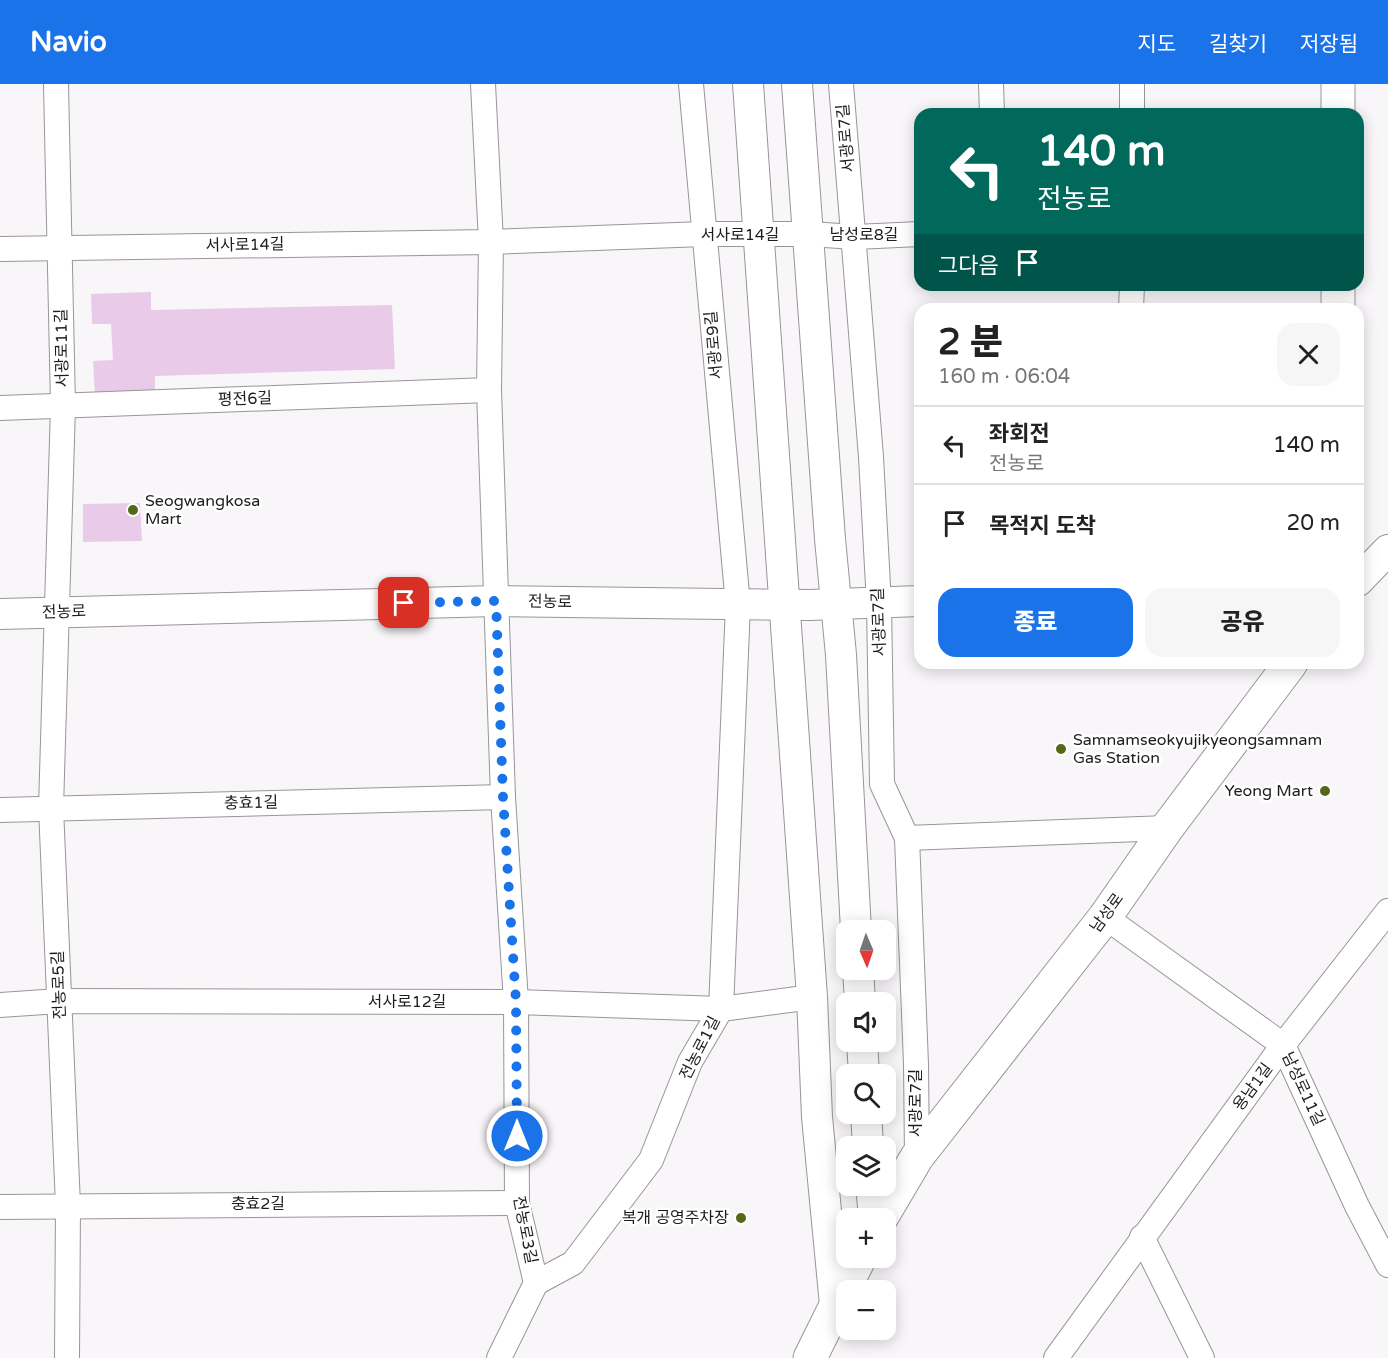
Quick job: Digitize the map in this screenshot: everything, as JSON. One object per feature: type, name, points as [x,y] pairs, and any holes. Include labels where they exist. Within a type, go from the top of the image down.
[{"type":"main road","points":[[1338,84],[1338,108]]},
{"type":"main road","name":"남성로","points":[[887,1208],[917,1156],[1105,917],[1167,828],[1286,669]]},
{"type":"main road","points":[[810,1358],[854,1268]]},
{"type":"street","name":"서광로11길","points":[[56,84],[63,406],[58,612]]},
{"type":"street","points":[[483,84],[491,242],[489,390],[496,601]]},
{"type":"street","name":"서광로9길","points":[[691,84],[738,605]]},
{"type":"street","points":[[748,84],[754,192],[760,235],[786,605],[812,997],[817,1117],[835,1305]]},
{"type":"street","points":[[797,84],[841,655],[855,920]]},
{"type":"street","name":"서광로7길","points":[[841,84],[855,237],[879,604],[882,784],[907,838],[916,1064],[917,1156]]},
{"type":"street","points":[[991,84],[992,108]]},
{"type":"street","points":[[1132,84],[1132,108]]},
{"type":"street","name":"서사로14길","points":[[0,249],[491,242],[704,234],[809,234]]},
{"type":"street","name":"남성로8길","points":[[809,234],[855,237],[914,234]]},
{"type":"street","name":"평전6길","points":[[0,408],[489,390]]},
{"type":"street","points":[[1364,575],[1388,549]]},
{"type":"street","name":"전농로","points":[[0,614],[496,601],[738,605],[879,604],[914,601]]},
{"type":"street","name":"전농로3길","points":[[496,601],[503,797],[516,1002],[517,1203],[536,1282]]},
{"type":"street","name":"전농로1길","points":[[536,1282],[573,1263],[651,1160],[690,1062],[720,1008],[738,605]]},
{"type":"street","name":"전농로5길","points":[[58,612],[51,808],[68,1205],[67,1358]]},
{"type":"street","name":"충효1길","points":[[0,810],[503,797]]},
{"type":"street","points":[[907,838],[1167,828]]},
{"type":"street","name":"용남1길","points":[[1056,1358],[1283,1045],[1388,911]]},
{"type":"street","name":"남성로11길","points":[[1105,917],[1283,1045],[1357,1206],[1388,1265]]},
{"type":"street","name":"서사로12길","points":[[0,1005],[59,1001],[516,1002],[720,1008],[812,997]]},
{"type":"street","name":"충효2길","points":[[0,1207],[517,1203]]},
{"type":"street","points":[[1142,1237],[1202,1358]]},
{"type":"street","points":[[499,1358],[536,1282]]},
{"type":"building","points":[[151,292],[151,310],[392,305],[395,369],[155,376],[155,393],[95,395],[93,361],[113,360],[111,324],[92,324],[91,294]]},
{"type":"building","points":[[140,503],[142,541],[83,542],[83,504]]},
{"type":"place","name":"Seogwangkosa Mart","points":[[133,510]]},
{"type":"place","name":"Samnamseokyujikyeongsamnam Gas Station","points":[[1061,749]]},
{"type":"place","name":"Yeong Mart","points":[[1325,791]]},
{"type":"place","name":"복개 공영주차장","points":[[741,1218]]},
{"type":"route","points":[[404,603],[496,601],[503,797],[516,1002],[517,1136]]}]
